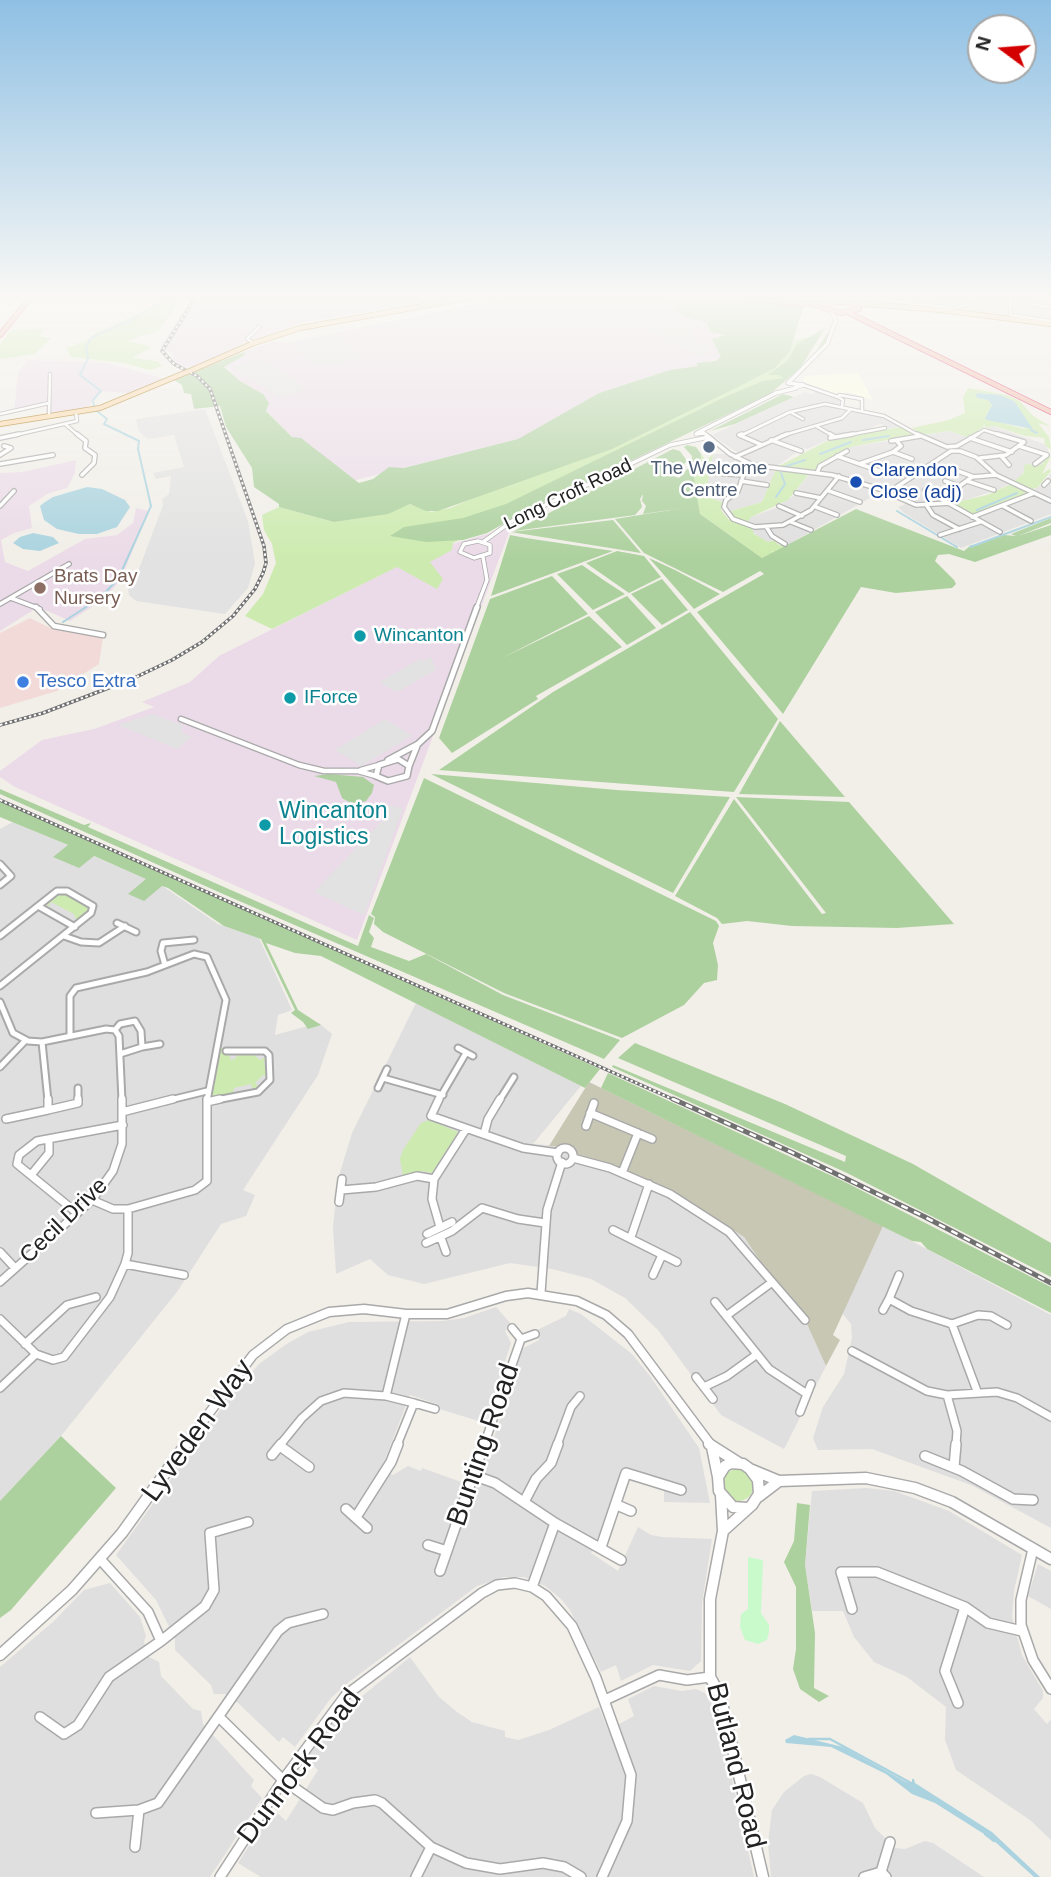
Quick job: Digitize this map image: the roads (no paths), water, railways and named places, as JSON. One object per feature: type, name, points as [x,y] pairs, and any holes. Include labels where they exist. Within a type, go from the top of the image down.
[{"type":"highway","points":[[999,385],[1051,410]]},
{"type":"highway","points":[[1005,385],[1051,410]]},
{"type":"main road","points":[[0,424],[76,413],[119,402],[158,385]]},
{"type":"main road","points":[[0,416],[15,420]]},
{"type":"street","points":[[49,416],[50,385]]},
{"type":"street","name":"Long Croft Road","points":[[785,390],[788,385]]},
{"type":"street","points":[[791,385],[836,396],[843,400],[842,406]]},
{"type":"street","name":"Long Croft Road","points":[[483,557],[465,556],[460,549],[468,542],[483,542],[490,534],[539,507],[674,443],[696,436],[785,390],[799,386]]},
{"type":"street","points":[[836,396],[860,398],[863,400],[862,411]]},
{"type":"street","points":[[0,416],[49,403]]},
{"type":"street","points":[[762,445],[739,435],[790,412],[814,405],[842,406],[884,416],[907,425],[920,436],[951,451]]},
{"type":"street","points":[[736,457],[771,440],[844,417],[850,410]]},
{"type":"street","points":[[790,412],[803,419]]},
{"type":"street","points":[[0,438],[78,420],[76,413]]},
{"type":"street","points":[[65,424],[86,440],[85,448],[95,455],[94,463],[82,475]]},
{"type":"street","points":[[816,426],[833,437],[885,429]]},
{"type":"street","points":[[869,426],[876,430]]},
{"type":"street","points":[[707,428],[708,435],[717,443],[753,465],[839,476],[883,490],[885,495],[951,451],[961,451],[979,458],[996,475],[1051,501]]},
{"type":"street","points":[[947,447],[957,446],[988,430],[1023,441],[1012,452],[979,458]]},
{"type":"street","points":[[696,436],[708,435]]},
{"type":"street","points":[[703,440],[708,435]]},
{"type":"street","points":[[696,436],[717,443]]},
{"type":"street","points":[[859,464],[893,452],[901,446],[894,440],[920,436]]},
{"type":"street","points":[[970,438],[1012,452]]},
{"type":"street","points":[[771,440],[801,451]]},
{"type":"street","points":[[0,455],[11,448],[4,446]]},
{"type":"street","points":[[957,446],[961,451]]},
{"type":"street","points":[[1019,446],[1037,450],[1047,456],[1035,464]]},
{"type":"street","points":[[817,473],[820,466],[848,451]]},
{"type":"street","points":[[893,452],[912,459]]},
{"type":"street","points":[[0,464],[53,455]]},
{"type":"street","points":[[837,456],[888,474]]},
{"type":"street","points":[[1001,456],[1009,465]]},
{"type":"street","points":[[753,465],[743,475],[738,491],[724,505],[727,514],[741,523],[767,528],[791,522],[816,507],[839,476]]},
{"type":"street","points":[[725,473],[727,467]]},
{"type":"street","points":[[950,468],[974,477]]},
{"type":"street","points":[[712,473],[743,475]]},
{"type":"street","points":[[938,495],[974,477],[996,475]]},
{"type":"street","points":[[741,481],[767,485]]},
{"type":"street","points":[[945,481],[959,486]]},
{"type":"street","points":[[967,481],[994,490]]},
{"type":"street","points":[[800,489],[794,495],[821,498]]},
{"type":"street","points":[[925,490],[1000,532]]},
{"type":"street","points":[[0,506],[13,491]]},
{"type":"street","points":[[829,491],[860,502]]},
{"type":"street","points":[[892,492],[906,503],[927,506],[950,503]]},
{"type":"street","points":[[972,517],[1034,493]]},
{"type":"street","points":[[779,506],[802,516]]},
{"type":"street","points":[[927,506],[933,514],[959,529]]},
{"type":"street","points":[[1003,506],[1031,521]]},
{"type":"street","points":[[816,507],[837,515]]},
{"type":"street","points":[[791,522],[811,530]]},
{"type":"street","points":[[940,535],[981,522]]},
{"type":"street","points":[[767,528],[781,543]]},
{"type":"street","points":[[358,771],[379,765],[418,744],[432,731],[487,580],[483,557],[492,551],[490,545],[483,542]]},
{"type":"street","points":[[0,604],[69,564]]},
{"type":"street","points":[[11,598],[40,609],[54,626],[103,635]]},
{"type":"street","points":[[181,719],[299,765],[324,771],[358,771],[388,782],[407,776],[418,744]]},
{"type":"street","points":[[388,760],[402,760],[409,766]]},
{"type":"street","points":[[376,776],[379,765]]},
{"type":"street","points":[[0,864],[9,870],[10,876],[0,886]]},
{"type":"street","points":[[0,936],[60,891],[67,891],[92,904],[93,911],[0,986]]},
{"type":"street","points":[[38,905],[75,927]]},
{"type":"street","points":[[117,923],[136,932]]},
{"type":"street","points":[[64,936],[81,942],[99,943],[125,926]]},
{"type":"street","points":[[165,965],[160,951],[162,945],[170,941],[194,940]]},
{"type":"street","points":[[70,1036],[70,996],[76,988],[165,965],[194,954],[207,957],[224,994],[226,1007],[207,1091],[208,1176],[205,1184],[195,1190],[128,1209],[113,1209],[92,1200]]},
{"type":"street","points":[[0,1002],[13,1033],[25,1041],[42,1042],[106,1029],[115,1030],[120,1024],[137,1022],[142,1047]]},
{"type":"street","name":"Cecil Drive","points":[[0,1282],[92,1200],[103,1188],[118,1161],[123,1125],[119,1036],[115,1030]]},
{"type":"street","points":[[0,1067],[25,1041]]},
{"type":"street","points":[[42,1042],[48,1081],[48,1110]]},
{"type":"street","points":[[120,1054],[160,1044]]},
{"type":"street","points":[[458,1048],[473,1056]]},
{"type":"street","points":[[233,1058],[234,1050]]},
{"type":"street","points":[[207,1102],[253,1093],[269,1083],[271,1075],[267,1052],[226,1051]]},
{"type":"street","points":[[466,1052],[431,1116],[523,1148],[558,1153],[568,1149],[573,1158],[649,1184],[729,1232],[805,1320]]},
{"type":"street","points":[[378,1088],[387,1069]]},
{"type":"street","points":[[484,1134],[488,1119],[514,1077]]},
{"type":"street","points":[[383,1078],[443,1095]]},
{"type":"street","points":[[6,1119],[79,1103],[78,1088]]},
{"type":"street","points":[[122,1112],[207,1091]]},
{"type":"street","points":[[586,1126],[594,1103]]},
{"type":"street","points":[[590,1114],[652,1139]]},
{"type":"street","points":[[77,1213],[17,1164],[19,1155],[37,1142],[123,1125]]},
{"type":"street","points":[[440,1227],[432,1199],[434,1179],[466,1129]]},
{"type":"street","points":[[622,1173],[638,1133]]},
{"type":"street","points":[[31,1175],[49,1153],[49,1140]]},
{"type":"street","points":[[541,1293],[545,1223],[562,1162],[558,1153]]},
{"type":"street","points":[[562,1162],[569,1162],[573,1158]]},
{"type":"street","points":[[341,1190],[368,1188],[416,1176],[434,1179]]},
{"type":"street","points":[[339,1202],[342,1179]]},
{"type":"street","points":[[631,1237],[649,1184]]},
{"type":"street","points":[[426,1244],[441,1238],[482,1208],[518,1219],[545,1223]]},
{"type":"street","points":[[0,1319],[36,1354],[52,1360],[64,1357],[71,1351],[110,1297],[125,1264],[128,1253],[128,1209]]},
{"type":"street","points":[[427,1234],[452,1222]]},
{"type":"street","points":[[613,1230],[677,1262]]},
{"type":"street","points":[[441,1238],[446,1252]]},
{"type":"street","points":[[0,1252],[15,1268]]},
{"type":"street","points":[[653,1275],[662,1255]]},
{"type":"street","points":[[125,1264],[184,1275]]},
{"type":"street","points":[[883,1310],[899,1275]]},
{"type":"street","points":[[726,1316],[771,1283]]},
{"type":"street","name":"Lyveden Way","points":[[0,1655],[49,1612],[100,1559],[138,1513],[240,1368],[265,1344],[294,1326],[329,1312],[364,1308],[406,1314],[447,1314],[506,1296],[541,1293],[578,1301],[617,1324],[643,1351],[712,1447],[739,1463]]},
{"type":"street","points":[[25,1344],[66,1305],[96,1297]]},
{"type":"street","points":[[890,1299],[911,1311],[952,1324],[978,1315],[991,1315],[1007,1325]]},
{"type":"street","points":[[715,1302],[756,1355],[778,1377],[807,1394]]},
{"type":"street","points":[[386,1396],[406,1314]]},
{"type":"street","points":[[952,1324],[977,1391]]},
{"type":"street","name":"Bunting Road","points":[[512,1328],[521,1339]]},
{"type":"street","name":"Bunting Road","points":[[521,1339],[535,1334]]},
{"type":"street","name":"Bunting Road","points":[[440,1571],[521,1339]]},
{"type":"street","points":[[852,1351],[928,1391],[947,1395],[977,1391],[997,1392],[1017,1398],[1051,1417]]},
{"type":"street","points":[[0,1388],[36,1354]]},
{"type":"street","points":[[704,1387],[714,1380],[727,1377],[756,1355]]},
{"type":"street","points":[[696,1377],[713,1399]]},
{"type":"street","points":[[800,1412],[811,1384]]},
{"type":"street","points":[[272,1455],[302,1418],[321,1401],[344,1394],[386,1396],[435,1409]]},
{"type":"street","points":[[947,1395],[957,1431],[954,1467]]},
{"type":"street","points":[[524,1502],[536,1479],[551,1463],[571,1407],[580,1396]]},
{"type":"street","points":[[356,1517],[391,1462],[414,1403]]},
{"type":"street","points":[[280,1446],[309,1467]]},
{"type":"street","name":"Lyveden Way","points":[[712,1447],[718,1477]]},
{"type":"street","points":[[925,1456],[954,1467],[1013,1499],[1033,1500]]},
{"type":"street","points":[[747,1508],[733,1507],[721,1495],[718,1477],[725,1466],[739,1463],[779,1481],[866,1478],[902,1485],[952,1502],[1051,1559]]},
{"type":"street","points":[[750,1469],[758,1480],[758,1497]]},
{"type":"street","points":[[601,1547],[626,1473],[681,1490]]},
{"type":"street","points":[[474,1475],[495,1483],[555,1523],[621,1560]]},
{"type":"street","points":[[723,1531],[779,1481]]},
{"type":"street","name":"Butland Road","points":[[721,1495],[723,1531],[710,1599],[710,1677],[720,1695],[763,1877]]},
{"type":"street","points":[[617,1505],[631,1511]]},
{"type":"street","points":[[346,1509],[368,1528]]},
{"type":"street","points":[[40,1717],[64,1734],[78,1725],[109,1677],[205,1606],[214,1590],[210,1533],[248,1522]]},
{"type":"street","points":[[555,1523],[541,1554],[532,1587],[560,1609],[572,1626],[605,1700],[631,1775],[627,1821],[602,1877]]},
{"type":"street","name":"Bunting Road","points":[[428,1545],[447,1551]]},
{"type":"street","points":[[1032,1549],[1021,1600],[1023,1631],[1033,1660],[1051,1689]]},
{"type":"street","points":[[100,1559],[148,1612],[161,1641]]},
{"type":"street","points":[[852,1609],[841,1572],[877,1572],[965,1607],[988,1623],[1023,1631]]},
{"type":"street","name":"Dunnock Road","points":[[220,1877],[283,1780],[346,1695],[482,1593],[497,1585],[515,1583],[532,1587]]},
{"type":"street","points":[[958,1703],[945,1671],[965,1607]]},
{"type":"street","points":[[96,1813],[139,1810],[158,1803],[278,1631],[288,1623],[323,1614]]},
{"type":"street","points":[[605,1700],[659,1675],[687,1680],[710,1677]]},
{"type":"street","points":[[219,1717],[283,1780],[323,1808],[333,1810],[364,1800],[382,1803],[431,1847],[478,1867],[516,1873],[543,1863],[564,1867],[581,1877]]},
{"type":"street","points":[[135,1847],[139,1810]]},
{"type":"street","points":[[864,1877],[884,1874],[890,1842]]},
{"type":"street","points":[[416,1877],[431,1847]]},
{"type":"water","points":[[975,395],[1000,395],[1014,401],[1033,429],[987,420],[985,418],[992,405],[988,400],[978,398]]},
{"type":"water","points":[[87,487],[102,489],[125,500],[130,507],[117,527],[97,534],[79,534],[57,529],[44,520],[40,506],[45,502]]},
{"type":"water","points":[[33,533],[53,537],[59,543],[40,551],[23,549],[13,543],[20,537]]},
{"type":"water","points":[[794,1735],[843,1747],[906,1782],[912,1783],[914,1779],[915,1783],[992,1832],[1040,1877],[1034,1877],[992,1839],[935,1803],[912,1794],[886,1774],[831,1747],[786,1743],[785,1740]]},
{"type":"waterway","points":[[93,385],[101,391],[93,400],[94,406]]},
{"type":"waterway","points":[[63,622],[100,598],[118,579],[151,506],[138,449],[139,441],[104,424],[107,419],[97,411]]},
{"type":"waterway","points":[[1031,430],[1037,433]]},
{"type":"waterway","points":[[863,440],[889,436]]},
{"type":"waterway","points":[[820,454],[851,442]]},
{"type":"waterway","points":[[784,467],[805,460]]},
{"type":"waterway","points":[[776,497],[785,484],[781,473]]},
{"type":"waterway","points":[[977,510],[1017,493]]},
{"type":"waterway","points":[[897,511],[957,547]]},
{"type":"waterway","points":[[970,547],[1051,517]]},
{"type":"waterway","points":[[809,1739],[830,1739],[911,1783]]},
{"type":"waterway","points":[[985,1834],[994,1841]]},
{"type":"railway","points":[[0,725],[43,713],[132,679],[172,660],[202,642],[233,616],[255,589],[266,563],[264,546],[210,389],[206,385]]},
{"type":"railway","points":[[0,800],[677,1101]]},
{"type":"railway","points":[[673,1099],[925,1217],[1051,1283]]},
{"type":"place","name":"The Welcome Centre","points":[[709,447]]},
{"type":"place","name":"Clarendon Close (adj)","points":[[856,482]]},
{"type":"place","name":"Brats Day Nursery","points":[[40,588]]},
{"type":"place","name":"Wincanton","points":[[360,636]]},
{"type":"place","name":"Tesco Extra","points":[[23,682]]},
{"type":"place","name":"IForce","points":[[290,698]]},
{"type":"place","name":"Wincanton Logistics","points":[[265,825]]}]
